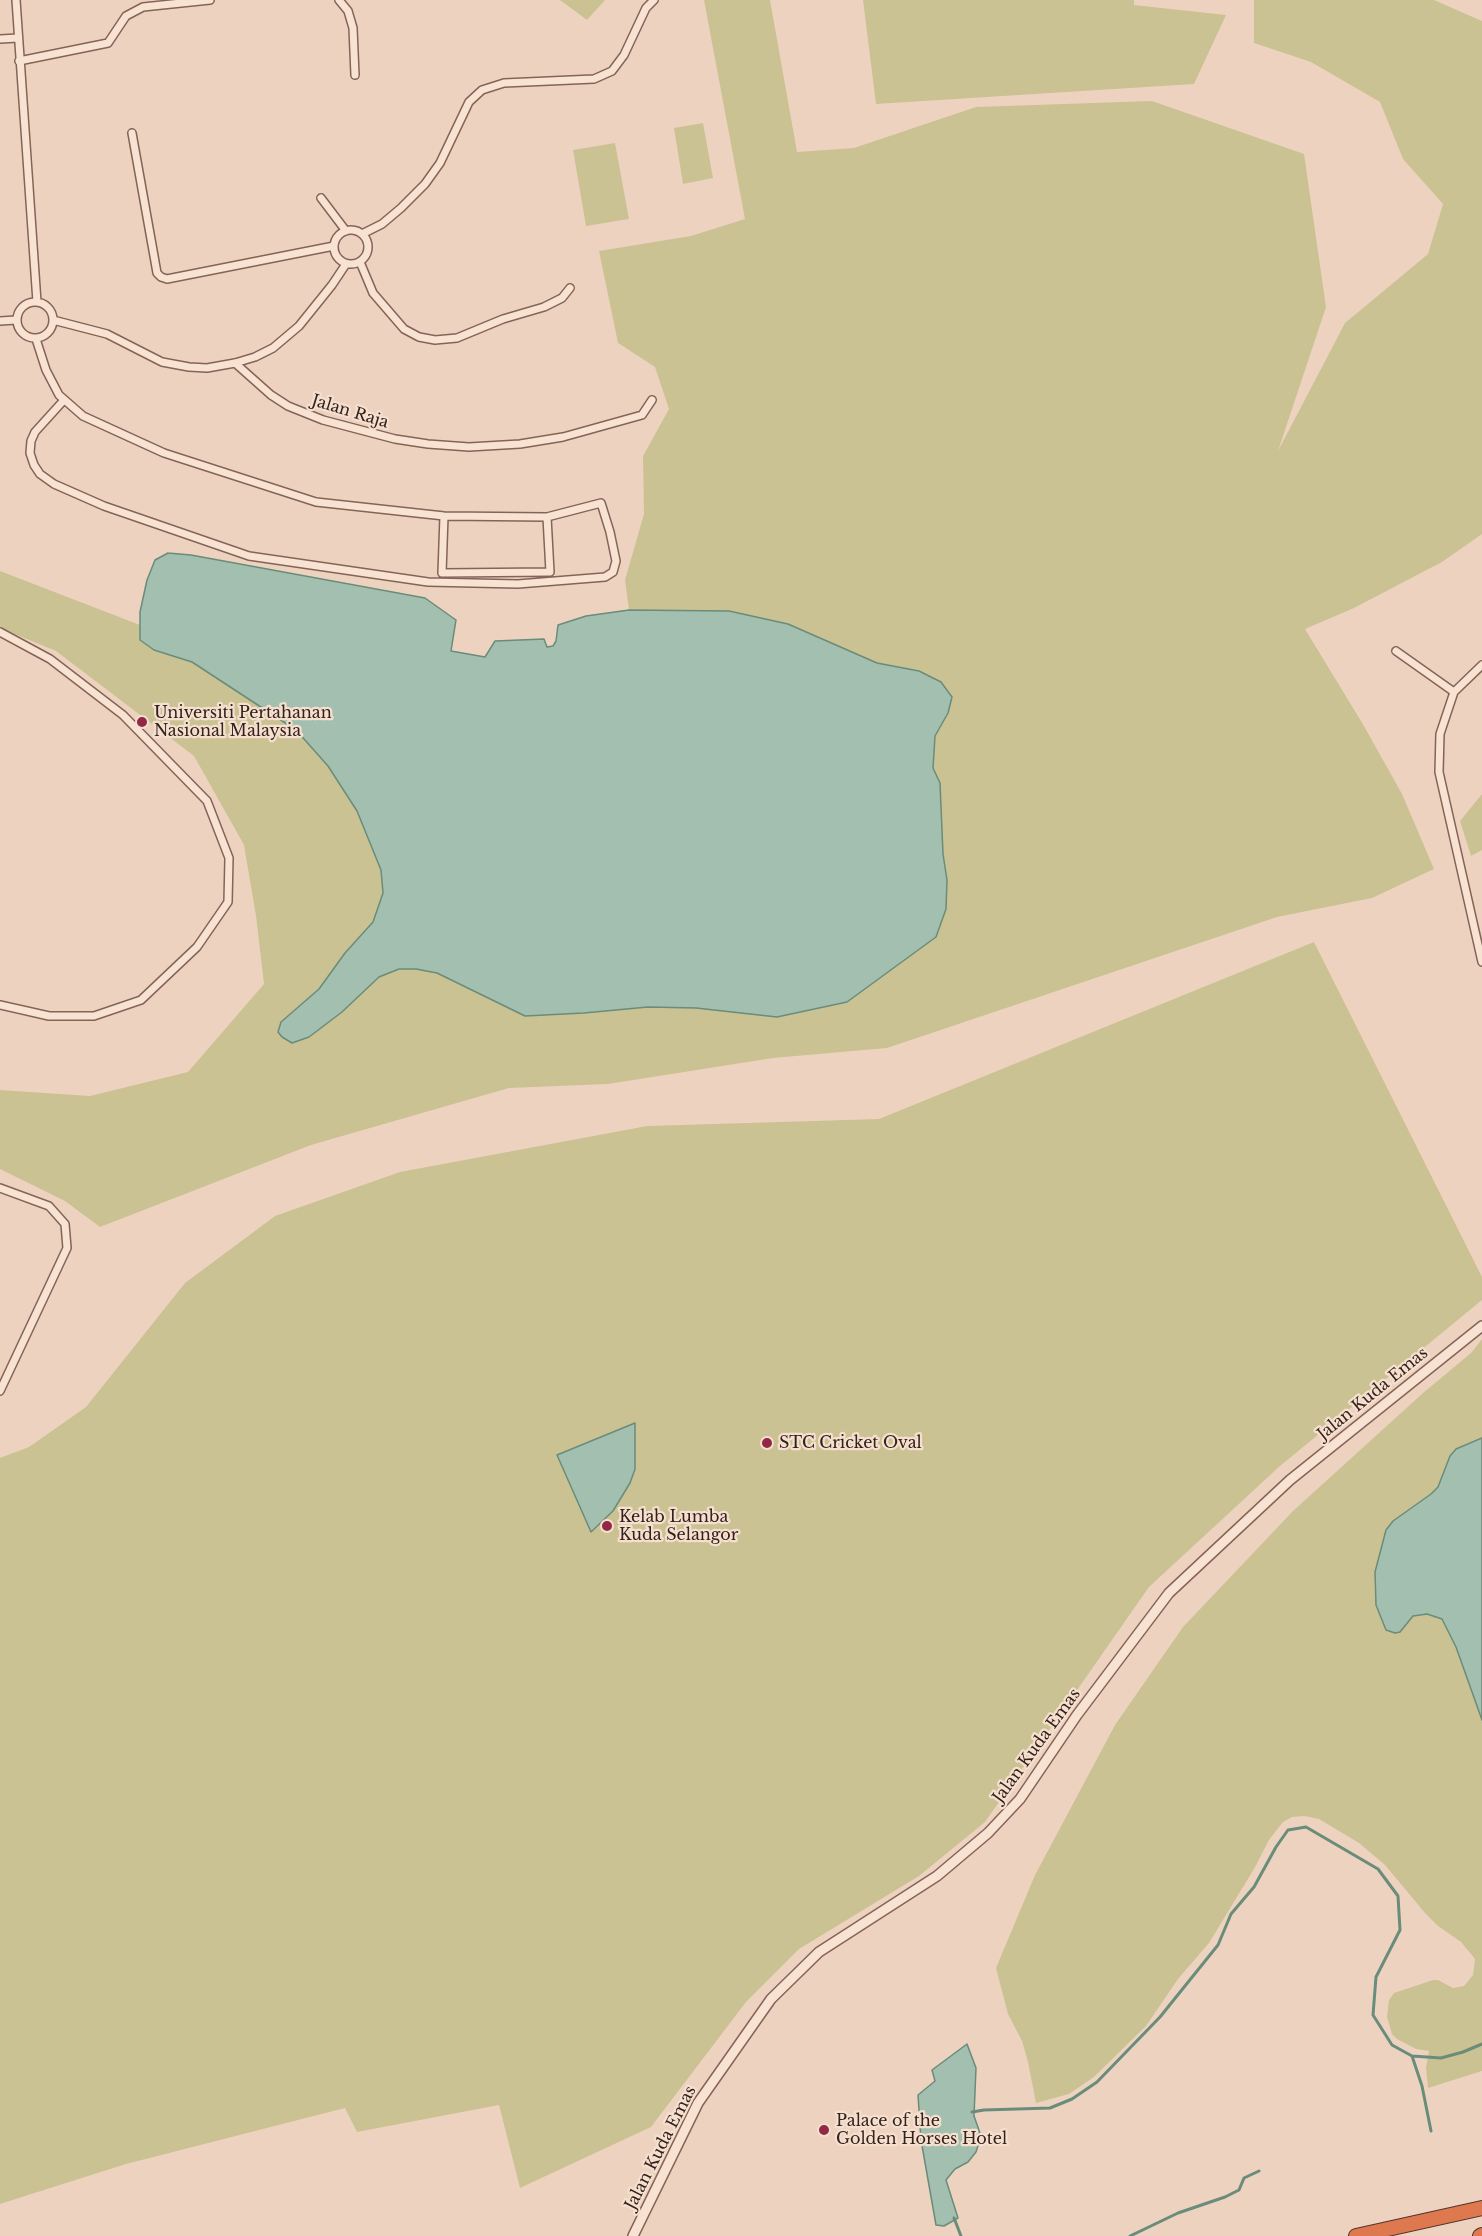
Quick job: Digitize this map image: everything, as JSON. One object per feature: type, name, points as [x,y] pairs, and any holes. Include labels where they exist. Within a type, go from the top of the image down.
[{"type":"highway","points":[[1356,2236],[1482,2208]]},
{"type":"street","points":[[16,0],[37,302]]},
{"type":"street","points":[[19,61],[108,43],[126,16],[143,7],[210,0]]},
{"type":"street","points":[[339,0],[348,11],[353,28],[356,75]]},
{"type":"street","points":[[362,234],[382,224],[395,214],[425,184],[441,163],[469,102],[482,90],[504,82],[594,79],[612,71],[624,55],[646,8],[654,0]]},
{"type":"street","points":[[0,39],[18,38]]},
{"type":"street","points":[[132,133],[154,256],[161,278],[167,279],[334,246]]},
{"type":"street","points":[[321,198],[346,231]]},
{"type":"street","points":[[346,231],[357,231],[366,239],[368,250],[360,262],[346,264],[337,257],[334,246],[336,240],[346,231]]},
{"type":"street","points":[[360,262],[373,293],[404,329],[419,337],[435,340],[458,338],[503,319],[544,307],[562,298],[570,288]]},
{"type":"street","points":[[53,320],[106,334],[162,362],[207,368],[235,363],[273,348],[299,326],[346,264]]},
{"type":"street","points":[[31,302],[37,302],[49,308],[53,320],[50,331],[36,339],[24,336],[16,320],[20,308],[31,302]]},
{"type":"street","points":[[0,321],[16,320]]},
{"type":"street","points":[[36,339],[52,383],[64,400],[83,416],[164,453],[316,502],[444,516],[547,516],[601,503],[616,561],[613,572],[605,577],[529,583],[428,582],[249,556],[104,506],[54,484],[40,474],[30,453],[31,441],[35,432],[64,400]]},
{"type":"street","name":"Jalan Raja","points":[[235,363],[271,395],[288,405],[333,423],[394,439],[428,444],[469,447],[520,444],[562,437],[642,415],[652,400]]},
{"type":"street","points":[[444,516],[442,573],[550,572],[547,516]]},
{"type":"street","points":[[0,632],[50,659],[123,715],[207,801],[229,858],[228,902],[197,947],[141,1000],[94,1016],[49,1016],[0,1005]]},
{"type":"street","points":[[1396,651],[1454,692]]},
{"type":"street","points":[[1482,665],[1454,692],[1440,734],[1439,772],[1482,962]]},
{"type":"street","points":[[0,1188],[49,1206],[65,1224],[67,1248],[0,1391]]},
{"type":"street","name":"Jalan Kuda Emas","points":[[633,2236],[698,2103],[771,2000],[819,1952],[937,1876],[988,1833],[1020,1799],[1077,1715],[1169,1593],[1290,1480],[1482,1326]]},
{"type":"shaded area","points":[[560,0],[605,0],[587,20]]},
{"type":"shaded area","points":[[704,0],[770,0],[797,152],[854,148],[976,107],[1152,101],[1304,154],[1326,307],[1278,451],[1345,323],[1428,254],[1443,204],[1403,159],[1380,102],[1311,62],[1254,43],[1254,0],[1434,0],[1482,21],[1482,534],[1442,562],[1354,608],[1305,629],[1402,794],[1434,869],[1372,898],[1277,917],[887,1048],[773,1058],[608,1084],[509,1088],[311,1145],[100,1227],[65,1201],[0,1169],[0,1090],[90,1096],[188,1072],[264,984],[256,916],[244,845],[194,756],[56,651],[0,628],[0,571],[140,625],[140,640],[154,650],[192,662],[296,730],[328,766],[357,811],[381,870],[383,893],[373,922],[345,953],[319,989],[281,1022],[342,1012],[379,977],[399,969],[437,973],[525,1016],[648,1007],[696,1008],[936,937],[946,909],[947,880],[943,854],[940,783],[933,768],[935,736],[948,713],[919,671],[877,663],[788,624],[672,610],[629,610],[625,580],[644,514],[643,456],[669,409],[655,367],[618,343],[599,251],[691,236],[745,219]]},
{"type":"shaded area","points":[[863,0],[1134,0],[1134,5],[1226,15],[1194,84],[876,104]]},
{"type":"shaded area","points":[[703,123],[713,178],[683,184],[674,128]]},
{"type":"shaded area","points":[[615,143],[629,219],[586,226],[573,150]]},
{"type":"shaded area","points":[[168,553],[191,555],[425,598],[456,620],[451,651],[485,657],[495,641],[544,639],[547,647],[553,646],[558,625],[586,616],[629,610],[729,611],[788,624],[877,663],[919,671],[941,682],[952,697],[948,713],[935,736],[933,768],[940,783],[943,854],[947,880],[946,909],[936,937],[847,1002],[777,1017],[696,1008],[648,1007],[525,1016],[437,973],[399,969],[379,977],[342,1012],[309,1037],[292,1043],[278,1032],[281,1022],[319,989],[345,953],[373,922],[383,893],[381,870],[357,811],[328,766],[296,730],[192,662],[154,650],[140,640],[140,612],[147,580],[155,560]]},
{"type":"shaded area","points":[[1482,794],[1482,850],[1471,856],[1460,821]]},
{"type":"shaded area","name":"Kelab Lumba Kuda Selangor","points":[[1314,942],[1482,1277],[1482,1300],[1280,1466],[1149,1587],[985,1822],[919,1876],[799,1949],[746,2002],[651,2127],[520,2188],[499,2105],[357,2132],[345,2108],[126,2164],[0,2204],[0,1458],[29,1447],[86,1407],[185,1283],[275,1216],[400,1172],[647,1126],[879,1119]]},
{"type":"shaded area","points":[[1482,1339],[1482,1438],[1450,1456],[1438,1487],[1393,1521],[1375,1572],[1376,1605],[1403,1629],[1413,1616],[1427,1614],[1442,1619],[1456,1647],[1482,1720],[1482,2071],[1428,2088],[1426,2068],[1429,2051],[1416,2049],[1397,2039],[1392,2034],[1387,2017],[1389,2000],[1394,1993],[1433,1980],[1438,1980],[1453,1988],[1464,1986],[1473,1975],[1475,1959],[1461,1942],[1438,1926],[1425,1913],[1385,1865],[1359,1843],[1319,1819],[1304,1816],[1292,1817],[1283,1822],[1269,1840],[1209,1943],[1178,1979],[1146,2026],[1094,2077],[1069,2094],[1036,2103],[1022,2041],[1008,2014],[996,1968],[1035,1875],[1115,1725],[1183,1627],[1293,1511],[1423,1393],[1471,1353]]},
{"type":"shaded area","points":[[635,1423],[635,1469],[630,1483],[613,1511],[591,1532],[557,1455]]},
{"type":"shaded area","points":[[1482,1438],[1482,1720],[1456,1647],[1442,1619],[1427,1614],[1413,1616],[1400,1632],[1386,1630],[1376,1605],[1375,1572],[1386,1530],[1393,1521],[1438,1487],[1450,1456],[1456,1449]]},
{"type":"shaded area","points":[[967,2044],[976,2068],[974,2116],[981,2136],[976,2152],[968,2162],[955,2169],[946,2180],[958,2218],[944,2226],[936,2225],[921,2140],[918,2095],[935,2081],[932,2070]]},
{"type":"waterway","points":[[972,2112],[1050,2108],[1072,2099],[1097,2082],[1160,2017],[1218,1945],[1231,1914],[1254,1887],[1288,1830],[1306,1827],[1378,1869],[1398,1896],[1400,1930],[1376,1977],[1373,2015],[1392,2045],[1412,2056],[1441,2058],[1482,2044]]},
{"type":"waterway","points":[[1412,2056],[1422,2086],[1431,2131]]},
{"type":"waterway","points":[[1130,2236],[1178,2213],[1239,2190],[1244,2178],[1259,2171]]},
{"type":"waterway","points":[[954,2218],[961,2236]]},
{"type":"place","name":"Universiti Pertahanan Nasional Malaysia","points":[[142,722]]},
{"type":"place","name":"STC Cricket Oval","points":[[767,1443]]},
{"type":"place","name":"Kelab Lumba Kuda Selangor","points":[[607,1526]]},
{"type":"place","name":"Palace of the Golden Horses Hotel","points":[[824,2130]]}]
